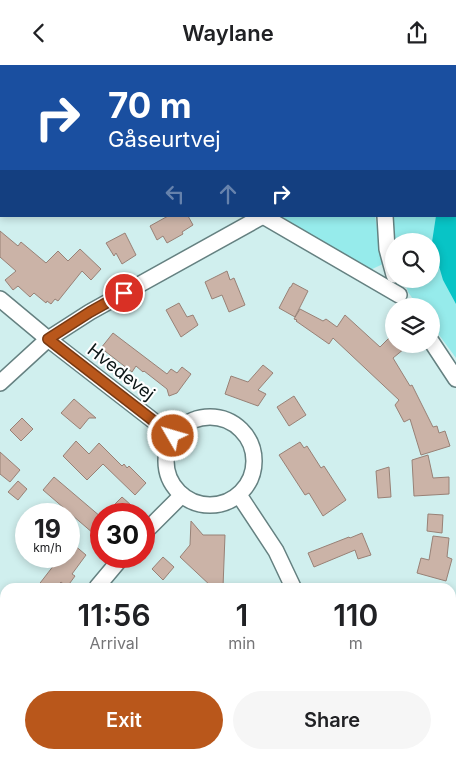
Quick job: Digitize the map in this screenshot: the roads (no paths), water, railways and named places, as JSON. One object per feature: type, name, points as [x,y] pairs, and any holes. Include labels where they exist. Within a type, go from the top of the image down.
[{"type":"street","points":[[0,383],[48,339],[90,312],[261,217]]},
{"type":"street","points":[[265,217],[398,298]]},
{"type":"street","points":[[385,217],[386,233]]},
{"type":"street","name":"Hvedevej","points":[[0,299],[48,339],[173,436]]},
{"type":"street","points":[[439,353],[456,379]]},
{"type":"street","points":[[200,417],[217,417],[233,422],[246,433],[253,449],[255,465],[250,482],[239,495],[225,502],[210,505],[195,503],[182,495],[172,483],[166,467],[167,451],[173,436],[185,424],[200,417]]},
{"type":"street","points":[[155,522],[182,495]]},
{"type":"street","points":[[239,495],[276,551],[290,583]]},
{"type":"street","points":[[99,583],[113,568]]}]
